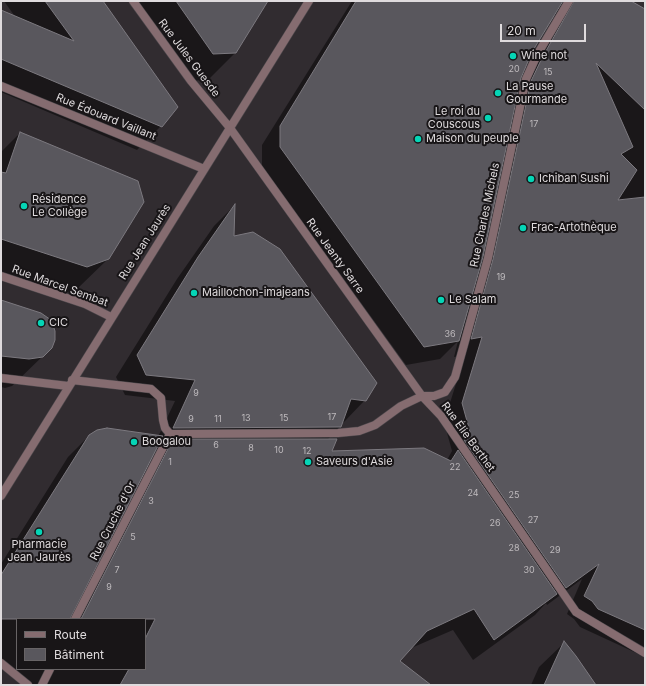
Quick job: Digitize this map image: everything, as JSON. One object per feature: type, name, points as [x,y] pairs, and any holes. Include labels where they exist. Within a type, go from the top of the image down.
[{"type":"street","name":"Rue Jules Guesde","points":[[132,1],[191,81],[230,128]]},
{"type":"street","name":"Rue Jean Jaurès","points":[[1,496],[309,1]]},
{"type":"street","name":"Rue Charles Michels","points":[[422,396],[434,396],[446,392],[455,377],[488,258],[526,79],[537,55],[569,1]]},
{"type":"street","name":"Rue Édouard Vaillant","points":[[1,86],[204,169]]},
{"type":"street","name":"Rue Jeanty Sarre","points":[[230,128],[422,396]]},
{"type":"street","name":"Rue Marcel Sembat","points":[[1,276],[85,304],[111,317]]},
{"type":"street","points":[[1,378],[151,390],[161,398],[165,428],[170,434],[338,433],[359,431],[375,425],[401,406],[422,396]]},
{"type":"street","name":"Rue Élie Berthet","points":[[422,396],[441,416],[576,612],[645,654]]},
{"type":"street","name":"Rue Cruche d'Or","points":[[76,618],[170,434]]},
{"type":"street","points":[[1,663],[28,685]]},
{"type":"street","points":[[42,685],[50,670]]},
{"type":"building","points":[[45,1],[103,1],[178,107],[162,127],[1,59],[1,10],[74,41]]},
{"type":"building","points":[[176,1],[268,1],[236,53],[213,54]]},
{"type":"building","points":[[356,1],[563,1],[532,52],[521,78],[483,257],[459,341],[424,347],[280,147],[280,126]]},
{"type":"building","points":[[574,1],[631,1],[645,9],[645,110],[596,63],[633,147],[621,154],[637,170],[618,200],[645,197],[645,630],[598,609],[592,601],[584,596],[599,564],[566,588],[464,440],[470,432],[462,403],[482,337],[471,339],[493,259],[531,81],[542,58]]},
{"type":"building","points":[[20,132],[138,181],[144,202],[109,259],[87,267],[1,239],[1,172],[6,173]]},
{"type":"building","points":[[235,204],[234,236],[253,232],[280,249],[377,383],[366,401],[351,399],[341,427],[173,428],[195,380],[146,375],[137,355],[198,257]]},
{"type":"building","points":[[1,300],[41,313],[51,320],[55,331],[55,340],[52,348],[43,357],[29,359],[1,356]]},
{"type":"building","points":[[107,428],[163,436],[71,618],[1,619],[1,575],[89,435],[97,430]]},
{"type":"building","points":[[173,439],[337,439],[332,451],[424,448],[451,461],[458,450],[557,594],[494,640],[474,609],[427,631],[400,661],[431,685],[120,685],[128,670],[146,670],[146,637],[155,619],[82,618]]},
{"type":"building","points":[[564,641],[576,656],[596,685],[544,685]]},
{"type":"place","name":"Wine not","points":[[513,56]]},
{"type":"place","name":"La Pause Gourmande","points":[[498,93]]},
{"type":"place","name":"Le roi du Couscous","points":[[488,118]]},
{"type":"place","name":"Maison du peuple","points":[[418,139]]},
{"type":"place","name":"Ichiban Sushi","points":[[531,179]]},
{"type":"place","name":"Résidence Le Collège","points":[[24,206]]},
{"type":"place","name":"Frac-Artothèque","points":[[523,228]]},
{"type":"place","name":"Maillochon-imajeans","points":[[194,293]]},
{"type":"place","name":"Le Salam","points":[[441,300]]},
{"type":"place","name":"CIC","points":[[41,323]]},
{"type":"place","name":"Boogalou","points":[[134,442]]},
{"type":"place","name":"Saveurs d'Asie","points":[[308,462]]},
{"type":"place","name":"Pharmacie Jean Jaurès","points":[[39,532]]}]
